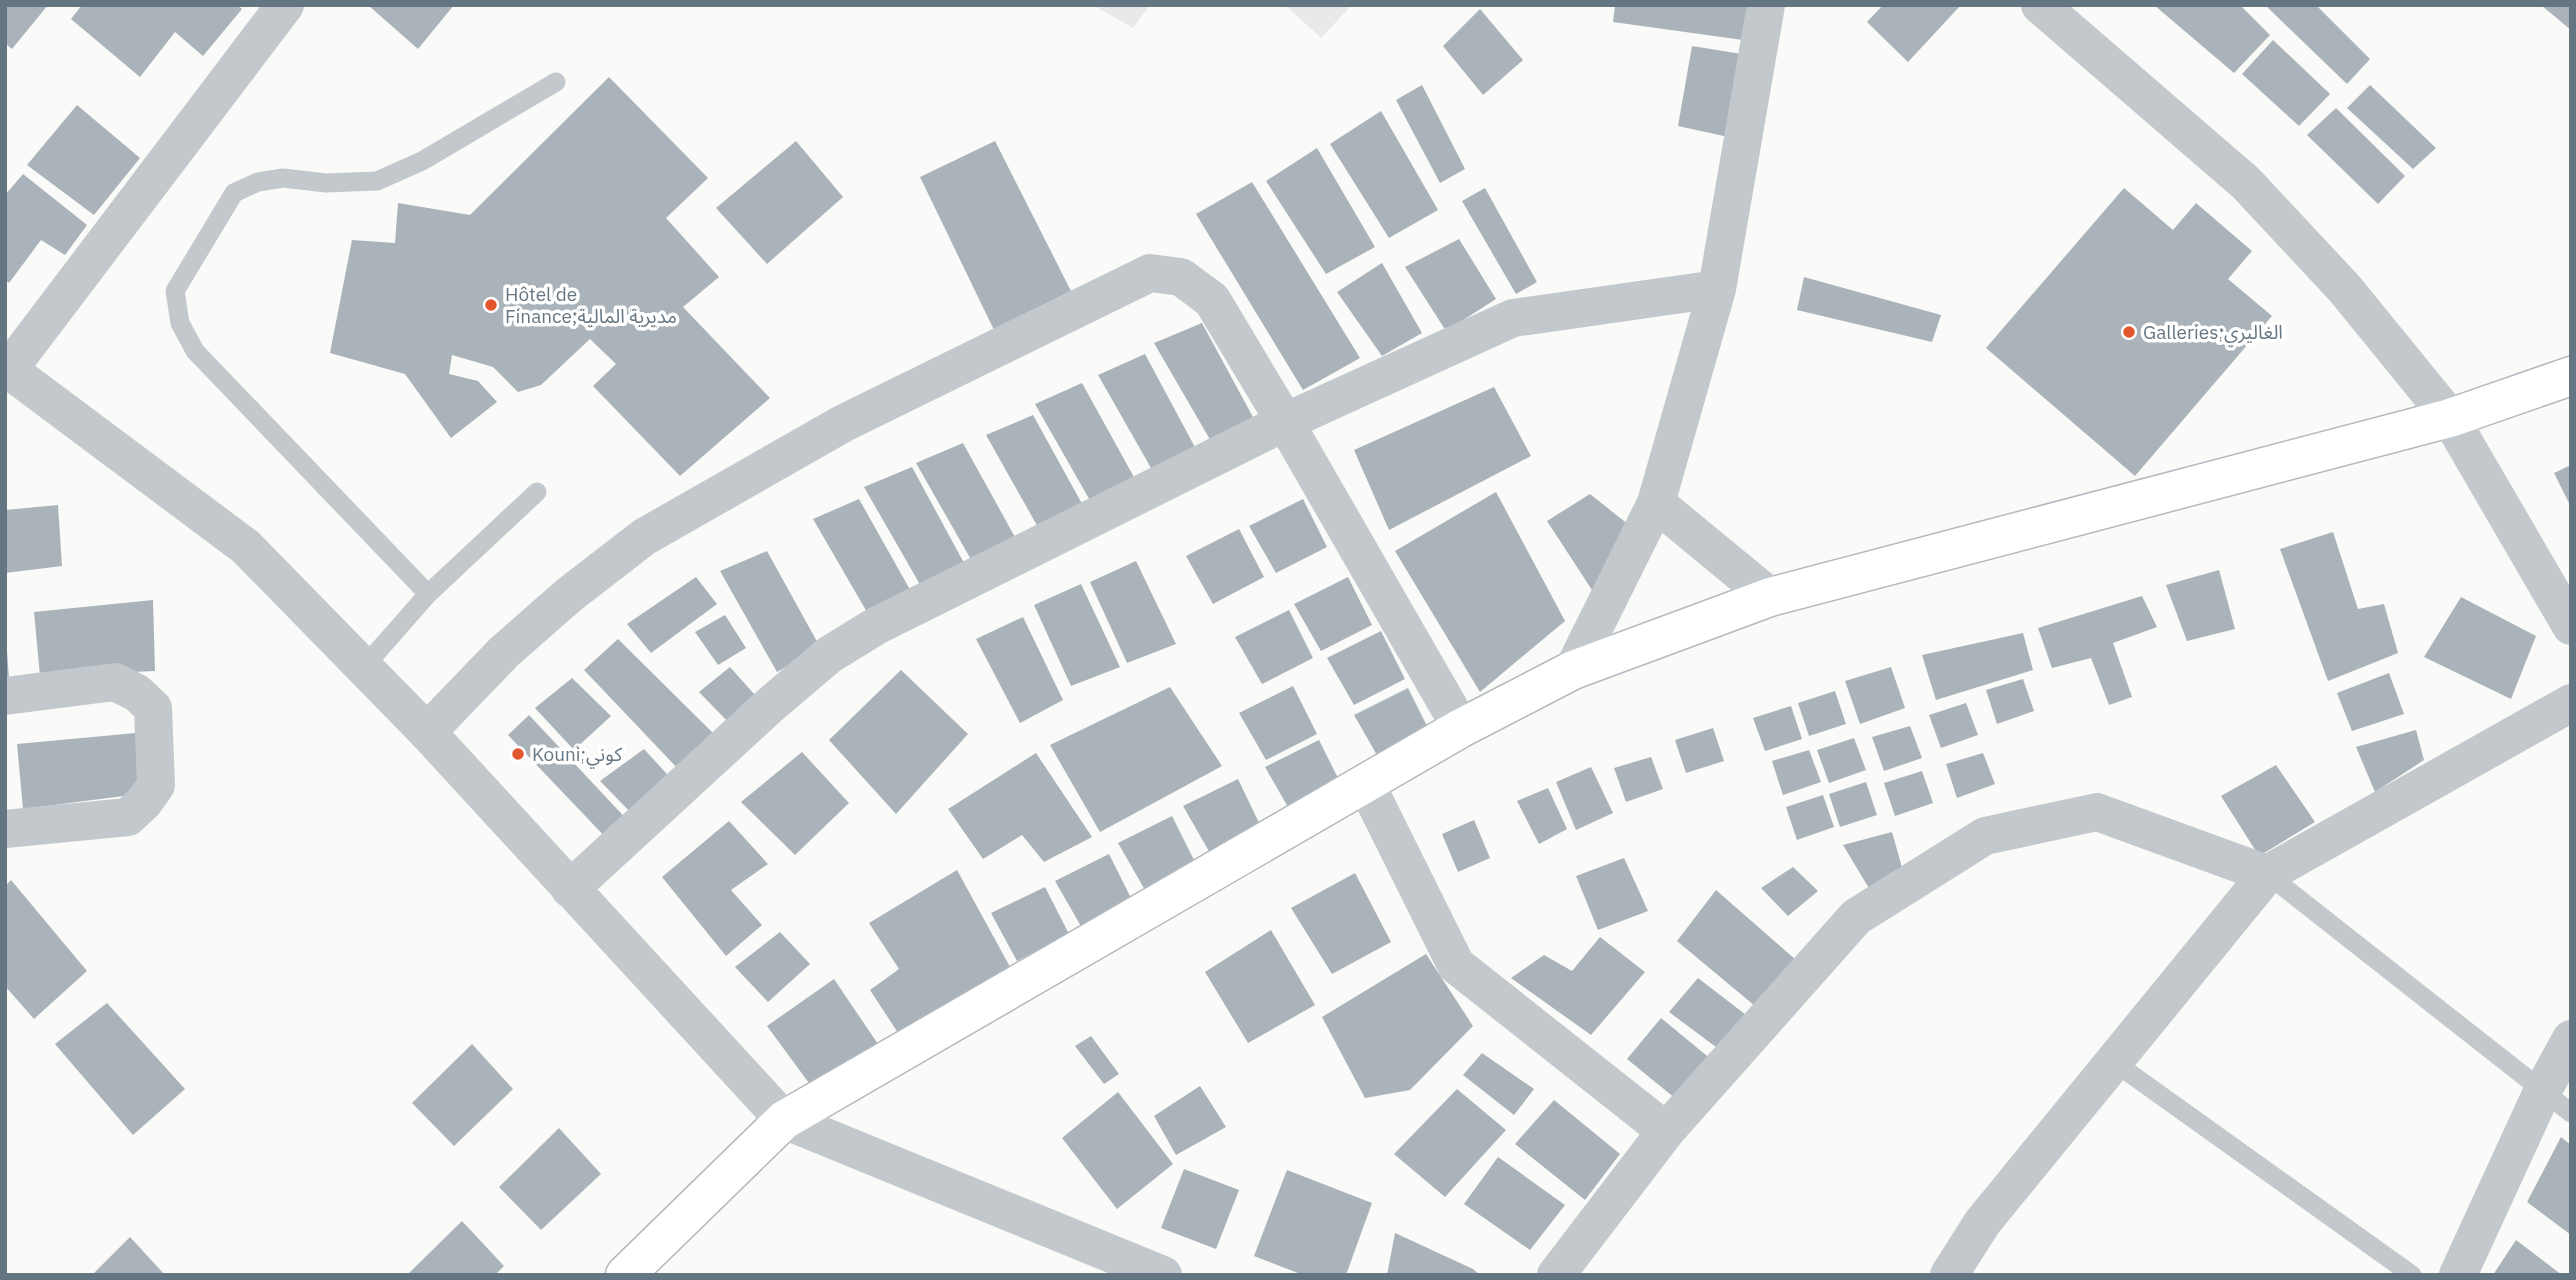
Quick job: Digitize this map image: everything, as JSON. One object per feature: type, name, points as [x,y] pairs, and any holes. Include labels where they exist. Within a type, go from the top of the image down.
[{"type":"main road","points":[[625,1275],[785,1120],[1461,728],[1573,670],[1770,597],[2450,418],[2571,376]]},
{"type":"street","points":[[285,5],[7,368],[246,547],[427,732],[785,1120],[1163,1275]]},
{"type":"street","points":[[1573,670],[1656,503],[1717,289],[1766,5]]},
{"type":"street","points":[[2040,5],[2246,183],[2345,289],[2450,418],[2571,626]]},
{"type":"street","points":[[427,732],[504,652],[569,595],[644,537],[844,423],[1150,273],[1181,277],[1212,300],[1461,728]]},
{"type":"street","points":[[570,890],[769,706],[829,655],[889,620],[1285,422],[1513,318],[1717,289]]},
{"type":"street","points":[[1656,503],[1770,597]]},
{"type":"street","points":[[5,696],[115,682],[137,693],[153,708],[156,785],[144,802],[128,817],[5,829]]},
{"type":"street","points":[[1949,1275],[1982,1223],[2267,874],[2571,703]]},
{"type":"street","points":[[1366,784],[1455,965],[1666,1130]]},
{"type":"street","points":[[1556,1275],[1666,1130],[1856,917],[1986,836],[2096,812],[2267,874]]},
{"type":"street","points":[[2458,1275],[2557,1102],[2571,1039]]},
{"type":"lane","points":[[428,594],[195,351],[180,323],[175,291],[234,193],[258,182],[283,178],[326,183],[377,181],[422,161],[556,82]]},
{"type":"lane","points":[[363,668],[428,594],[537,492]]},
{"type":"lane","points":[[2267,874],[2557,1102]]},
{"type":"lane","points":[[2114,1062],[2412,1275]]},
{"type":"shaded area","points":[[1093,5],[1150,5],[1133,28]]},
{"type":"shaded area","points":[[1285,5],[1352,5],[1321,38]]},
{"type":"building","points":[[5,5],[48,5],[12,49],[5,43]]},
{"type":"building","points":[[82,5],[237,5],[242,9],[203,56],[175,32],[140,77],[71,19]]},
{"type":"building","points":[[368,5],[454,5],[418,49]]},
{"type":"building","points":[[1615,5],[1749,5],[1743,40],[1613,22]]},
{"type":"building","points":[[1883,5],[1961,5],[1908,62],[1867,22]]},
{"type":"building","points":[[2154,5],[2240,5],[2270,35],[2234,73]]},
{"type":"building","points":[[2265,5],[2316,5],[2370,59],[2347,84]]},
{"type":"building","points":[[2541,5],[2571,5],[2571,30]]},
{"type":"building","points":[[1480,9],[1523,60],[1483,95],[1443,46]]},
{"type":"building","points":[[2273,40],[2330,94],[2299,126],[2242,74]]},
{"type":"building","points":[[1692,46],[1742,54],[1733,138],[1678,126]]},
{"type":"building","points":[[609,77],[708,178],[666,218],[719,277],[683,307],[770,398],[680,476],[593,386],[616,364],[590,339],[541,385],[518,392],[493,367],[452,355],[449,374],[478,381],[497,402],[451,438],[405,374],[330,353],[352,240],[395,243],[398,203],[470,215]]},
{"type":"building","points":[[1422,85],[1465,169],[1440,183],[1396,100]]},
{"type":"building","points":[[2370,85],[2436,148],[2413,169],[2347,108]]},
{"type":"building","points":[[77,105],[140,158],[94,215],[27,165]]},
{"type":"building","points":[[2336,108],[2405,176],[2378,204],[2307,135]]},
{"type":"building","points":[[1381,111],[1438,210],[1389,238],[1330,144]]},
{"type":"building","points":[[796,141],[843,197],[767,264],[716,208]]},
{"type":"building","points":[[995,141],[1071,291],[994,330],[920,177]]},
{"type":"building","points":[[1317,148],[1375,247],[1326,274],[1266,181]]},
{"type":"building","points":[[23,174],[87,225],[65,255],[41,240],[9,283],[5,280],[5,195]]},
{"type":"building","points":[[1252,182],[1360,358],[1303,390],[1196,214]]},
{"type":"building","points":[[1485,188],[1537,282],[1516,294],[1462,201]]},
{"type":"building","name":"Galleries;الغاليري","points":[[2124,188],[2173,230],[2196,203],[2252,251],[2228,279],[2272,316],[2135,476],[1986,348]]},
{"type":"building","points":[[1459,239],[1496,299],[1446,331],[1405,267]]},
{"type":"building","points":[[1382,263],[1422,333],[1382,356],[1337,292]]},
{"type":"building","points":[[1804,277],[1941,315],[1932,342],[1797,310]]},
{"type":"building","points":[[1202,323],[1254,419],[1212,443],[1154,343]]},
{"type":"building","points":[[1145,354],[1197,451],[1155,475],[1098,375]]},
{"type":"building","points":[[1082,383],[1135,479],[1092,504],[1035,404]]},
{"type":"building","points":[[1494,387],[1531,456],[1389,530],[1354,450]]},
{"type":"building","points":[[1033,415],[1086,511],[1043,536],[986,435]]},
{"type":"building","points":[[963,443],[1016,539],[973,563],[916,463]]},
{"type":"building","points":[[2571,465],[2571,507],[2554,473]]},
{"type":"building","points":[[912,467],[964,563],[922,588],[864,487]]},
{"type":"building","points":[[1496,492],[1565,621],[1480,692],[1395,551]]},
{"type":"building","points":[[1590,494],[1634,529],[1592,590],[1547,521]]},
{"type":"building","points":[[859,499],[913,595],[871,619],[813,519]]},
{"type":"building","points":[[1303,499],[1327,547],[1276,573],[1249,526]]},
{"type":"building","points":[[58,505],[62,566],[5,573],[5,510]]},
{"type":"building","points":[[1239,529],[1264,577],[1213,604],[1186,556]]},
{"type":"building","points":[[2333,532],[2358,609],[2384,604],[2398,653],[2328,681],[2280,549]]},
{"type":"building","points":[[767,551],[820,647],[777,672],[720,571]]},
{"type":"building","points":[[1136,561],[1176,644],[1127,663],[1090,582]]},
{"type":"building","points":[[2219,570],[2235,629],[2187,641],[2166,585]]},
{"type":"building","points":[[696,577],[717,604],[651,653],[627,624]]},
{"type":"building","points":[[1348,577],[1372,625],[1321,651],[1294,604]]},
{"type":"building","points":[[1081,584],[1120,667],[1071,686],[1034,605]]},
{"type":"building","points":[[2142,596],[2157,627],[2113,643],[2132,697],[2109,705],[2091,658],[2052,668],[2038,628]]},
{"type":"building","points":[[2461,597],[2536,636],[2511,699],[2424,657]]},
{"type":"building","points":[[153,600],[155,671],[40,676],[34,612]]},
{"type":"building","points":[[1289,610],[1313,658],[1262,684],[1235,637]]},
{"type":"building","points":[[725,615],[746,648],[718,665],[695,632]]},
{"type":"building","points":[[1023,617],[1063,700],[1020,723],[976,639]]},
{"type":"building","points":[[1381,631],[1405,679],[1354,705],[1327,658]]},
{"type":"building","points":[[2023,633],[2033,670],[1936,700],[1922,655]]},
{"type":"building","points":[[618,639],[718,738],[682,773],[584,670]]},
{"type":"building","points":[[7,651],[9,678],[5,678]]},
{"type":"building","points":[[730,667],[763,704],[734,728],[699,692]]},
{"type":"building","points":[[1891,667],[1905,708],[1860,724],[1845,681]]},
{"type":"building","points":[[901,670],[968,734],[896,814],[829,740]]},
{"type":"building","points":[[2389,673],[2404,714],[2352,731],[2337,693]]},
{"type":"building","points":[[572,678],[611,716],[574,750],[535,708]]},
{"type":"building","points":[[2023,679],[2034,711],[1997,724],[1986,690]]},
{"type":"building","points":[[1293,686],[1317,734],[1266,760],[1239,713]]},
{"type":"building","points":[[1170,687],[1222,766],[1100,832],[1050,745]]},
{"type":"building","points":[[1408,688],[1432,736],[1381,762],[1354,715]]},
{"type":"building","points":[[1835,691],[1846,724],[1809,736],[1798,703]]},
{"type":"building","points":[[1966,703],[1978,735],[1941,748],[1929,715]]},
{"type":"building","points":[[1791,706],[1802,739],[1765,751],[1753,718]]},
{"type":"building","points":[[529,715],[632,825],[611,843],[508,735]]},
{"type":"building","points":[[1910,726],[1922,758],[1884,771],[1872,737]]},
{"type":"building","points":[[1713,728],[1724,761],[1686,773],[1675,740]]},
{"type":"building","points":[[2416,730],[2424,760],[2375,792],[2356,747]]},
{"type":"building","points":[[136,733],[139,794],[23,809],[17,744]]},
{"type":"building","points":[[1854,738],[1866,770],[1829,783],[1817,750]]},
{"type":"building","points":[[1319,740],[1343,788],[1292,814],[1265,767]]},
{"type":"building","points":[[644,749],[677,785],[636,818],[600,781]]},
{"type":"building","points":[[1809,750],[1821,782],[1783,795],[1772,761]]},
{"type":"building","points":[[802,752],[849,803],[795,855],[741,802]]},
{"type":"building","points":[[1036,753],[1092,837],[1044,862],[1022,835],[983,859],[948,809]]},
{"type":"building","points":[[1983,753],[1995,784],[1957,798],[1946,764]]},
{"type":"building","points":[[1651,757],[1663,789],[1626,802],[1614,768]]},
{"type":"building","points":[[2276,765],[2315,822],[2259,856],[2221,796]]},
{"type":"building","points":[[1591,767],[1613,813],[1576,830],[1556,782]]},
{"type":"building","points":[[1922,771],[1933,803],[1895,816],[1884,783]]},
{"type":"building","points":[[1238,779],[1261,827],[1210,853],[1183,806]]},
{"type":"building","points":[[1866,782],[1877,815],[1840,827],[1829,794]]},
{"type":"building","points":[[1548,788],[1567,829],[1539,844],[1517,801]]},
{"type":"building","points":[[1823,795],[1834,827],[1797,840],[1786,807]]},
{"type":"building","points":[[1172,816],[1196,864],[1145,890],[1118,843]]},
{"type":"building","points":[[1474,820],[1490,858],[1458,872],[1442,834]]},
{"type":"building","points":[[729,821],[768,864],[731,890],[762,925],[726,956],[662,877]]},
{"type":"building","points":[[1892,832],[1905,878],[1876,900],[1843,845]]},
{"type":"building","points":[[1109,854],[1133,902],[1082,928],[1055,881]]},
{"type":"building","points":[[1624,858],[1648,911],[1598,930],[1576,876]]},
{"type":"building","points":[[1793,867],[1818,891],[1788,916],[1761,888]]},
{"type":"building","points":[[957,870],[1015,976],[906,1045],[870,990],[899,969],[869,923]]},
{"type":"building","points":[[1355,873],[1391,942],[1332,974],[1291,908]]},
{"type":"building","points":[[11,880],[87,971],[34,1019],[5,986],[5,886]]},
{"type":"building","points":[[1045,887],[1069,934],[1017,961],[991,913]]},
{"type":"building","points":[[1716,890],[1796,960],[1755,1006],[1677,941]]},
{"type":"building","points":[[1271,930],[1315,1005],[1248,1043],[1205,972]]},
{"type":"building","points":[[780,932],[810,964],[768,1002],[735,967]]},
{"type":"building","points":[[1600,937],[1645,972],[1591,1035],[1511,978],[1544,955],[1572,971]]},
{"type":"building","points":[[1426,954],[1473,1026],[1410,1090],[1365,1098],[1322,1017]]},
{"type":"building","points":[[1698,978],[1750,1018],[1724,1053],[1669,1012]]},
{"type":"building","points":[[834,979],[880,1047],[817,1094],[767,1026]]},
{"type":"building","points":[[107,1003],[185,1089],[133,1135],[55,1044]]},
{"type":"building","points":[[1661,1018],[1712,1060],[1681,1103],[1627,1059]]},
{"type":"building","points":[[1091,1036],[1119,1074],[1104,1084],[1075,1046]]},
{"type":"building","points":[[472,1044],[513,1089],[454,1146],[412,1103]]},
{"type":"building","points":[[1482,1053],[1534,1089],[1514,1115],[1463,1075]]},
{"type":"building","points":[[1200,1086],[1226,1127],[1176,1155],[1154,1116]]},
{"type":"building","points":[[1457,1089],[1506,1130],[1445,1197],[1394,1154]]},
{"type":"building","points":[[1118,1092],[1173,1164],[1117,1209],[1062,1138]]},
{"type":"building","points":[[1554,1100],[1620,1154],[1585,1200],[1515,1144]]},
{"type":"building","points":[[559,1128],[601,1174],[541,1230],[499,1187]]},
{"type":"building","points":[[2561,1137],[2571,1145],[2571,1235],[2527,1202]]},
{"type":"building","points":[[1498,1157],[1565,1205],[1530,1250],[1464,1204]]},
{"type":"building","points":[[1184,1169],[1239,1190],[1216,1249],[1161,1228]]},
{"type":"building","points":[[1287,1170],[1372,1203],[1346,1275],[1303,1275],[1254,1256]]},
{"type":"building","points":[[462,1221],[504,1266],[495,1275],[407,1275]]},
{"type":"building","points":[[1395,1233],[1473,1269],[1480,1275],[1387,1275]]},
{"type":"building","points":[[130,1237],[165,1275],[92,1275]]},
{"type":"building","points":[[2516,1240],[2562,1275],[2493,1275]]},
{"type":"place","name":"Hôtel de Finance;مديرية المالية","points":[[491,305]]},
{"type":"place","name":"Galleries;الغاليري","points":[[2129,332]]},
{"type":"place","name":"Kouni;كوني","points":[[518,754]]}]
